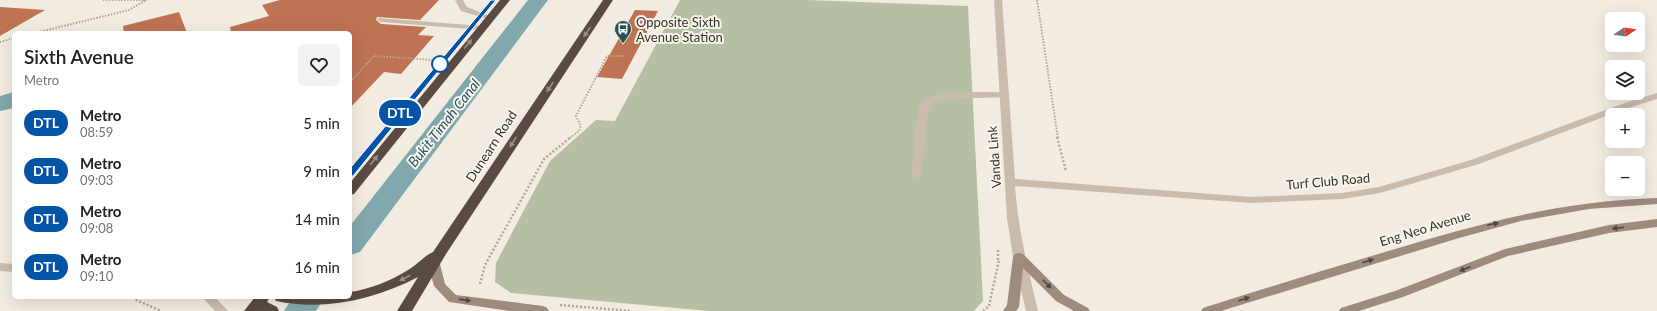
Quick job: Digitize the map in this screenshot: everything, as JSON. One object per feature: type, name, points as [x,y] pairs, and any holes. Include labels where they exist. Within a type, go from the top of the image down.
[{"type":"highway","points":[[352,188],[505,0]]},
{"type":"highway","name":"Dunearn Road","points":[[404,311],[441,251],[608,0]]},
{"type":"highway","points":[[352,296],[389,286],[414,273],[441,251]]},
{"type":"highway","points":[[296,299],[321,302],[341,299]]},
{"type":"highway","points":[[257,304],[272,311]]},
{"type":"main road","name":"Eng Neo Avenue","points":[[1207,311],[1477,227],[1575,206],[1633,201],[1657,201]]},
{"type":"main road","points":[[1345,311],[1399,294],[1506,254],[1609,229],[1657,223]]},
{"type":"main road","points":[[1009,311],[1013,307],[1019,257]]},
{"type":"main road","points":[[1019,257],[1060,298],[1084,311]]},
{"type":"main road","points":[[434,264],[440,286],[453,298],[543,311]]},
{"type":"street","points":[[458,0],[464,9],[491,18]]},
{"type":"street","name":"Vanda Link","points":[[998,0],[1012,218],[1019,257],[1032,311]]},
{"type":"street","points":[[381,20],[483,28]]},
{"type":"street","points":[[917,176],[921,127],[925,106],[932,99],[946,96],[1004,96]]},
{"type":"street","name":"Turf Club Road","points":[[1010,182],[1251,200],[1342,196],[1380,190],[1475,162],[1657,96]]},
{"type":"street","points":[[0,267],[12,268]]},
{"type":"street","points":[[210,299],[222,311]]},
{"type":"path","points":[[103,0],[146,0]]},
{"type":"path","points":[[43,31],[129,10],[146,0]]},
{"type":"path","points":[[1037,0],[1055,128],[1070,187]]},
{"type":"path","points":[[0,42],[12,39]]},
{"type":"path","points":[[352,80],[374,56],[454,61]]},
{"type":"path","points":[[485,288],[479,284],[485,265],[544,159],[579,131],[581,126],[576,116],[607,56],[626,56]]},
{"type":"path","points":[[134,299],[161,311]]},
{"type":"path","points":[[560,305],[631,311]]},
{"type":"green space","points":[[680,0],[807,0],[968,6],[983,301],[974,311],[709,311],[511,293],[495,282],[496,263],[550,161],[596,120],[615,121]]},
{"type":"water","points":[[12,93],[12,108],[0,111],[0,96]]},
{"type":"building","points":[[280,0],[439,0],[420,20],[377,17],[376,20],[381,24],[426,27],[418,35],[434,36],[401,74],[384,72],[352,106],[352,31],[231,31],[230,27],[269,16],[262,5]]},
{"type":"building","points":[[0,7],[45,10],[0,36]]},
{"type":"building","points":[[635,10],[658,11],[622,79],[597,77]]},
{"type":"building","points":[[179,12],[186,31],[124,31],[123,26]]},
{"type":"waterway","name":"Bukit Timah Canal","points":[[352,242],[538,0]]},
{"type":"waterway","name":"Bukit Timah Canal","points":[[299,311],[308,299]]},
{"type":"metro line","name":"DTL","points":[[352,172],[493,0]]},
{"type":"place","name":"Opposite Sixth Avenue Station","points":[[623,44]]}]
